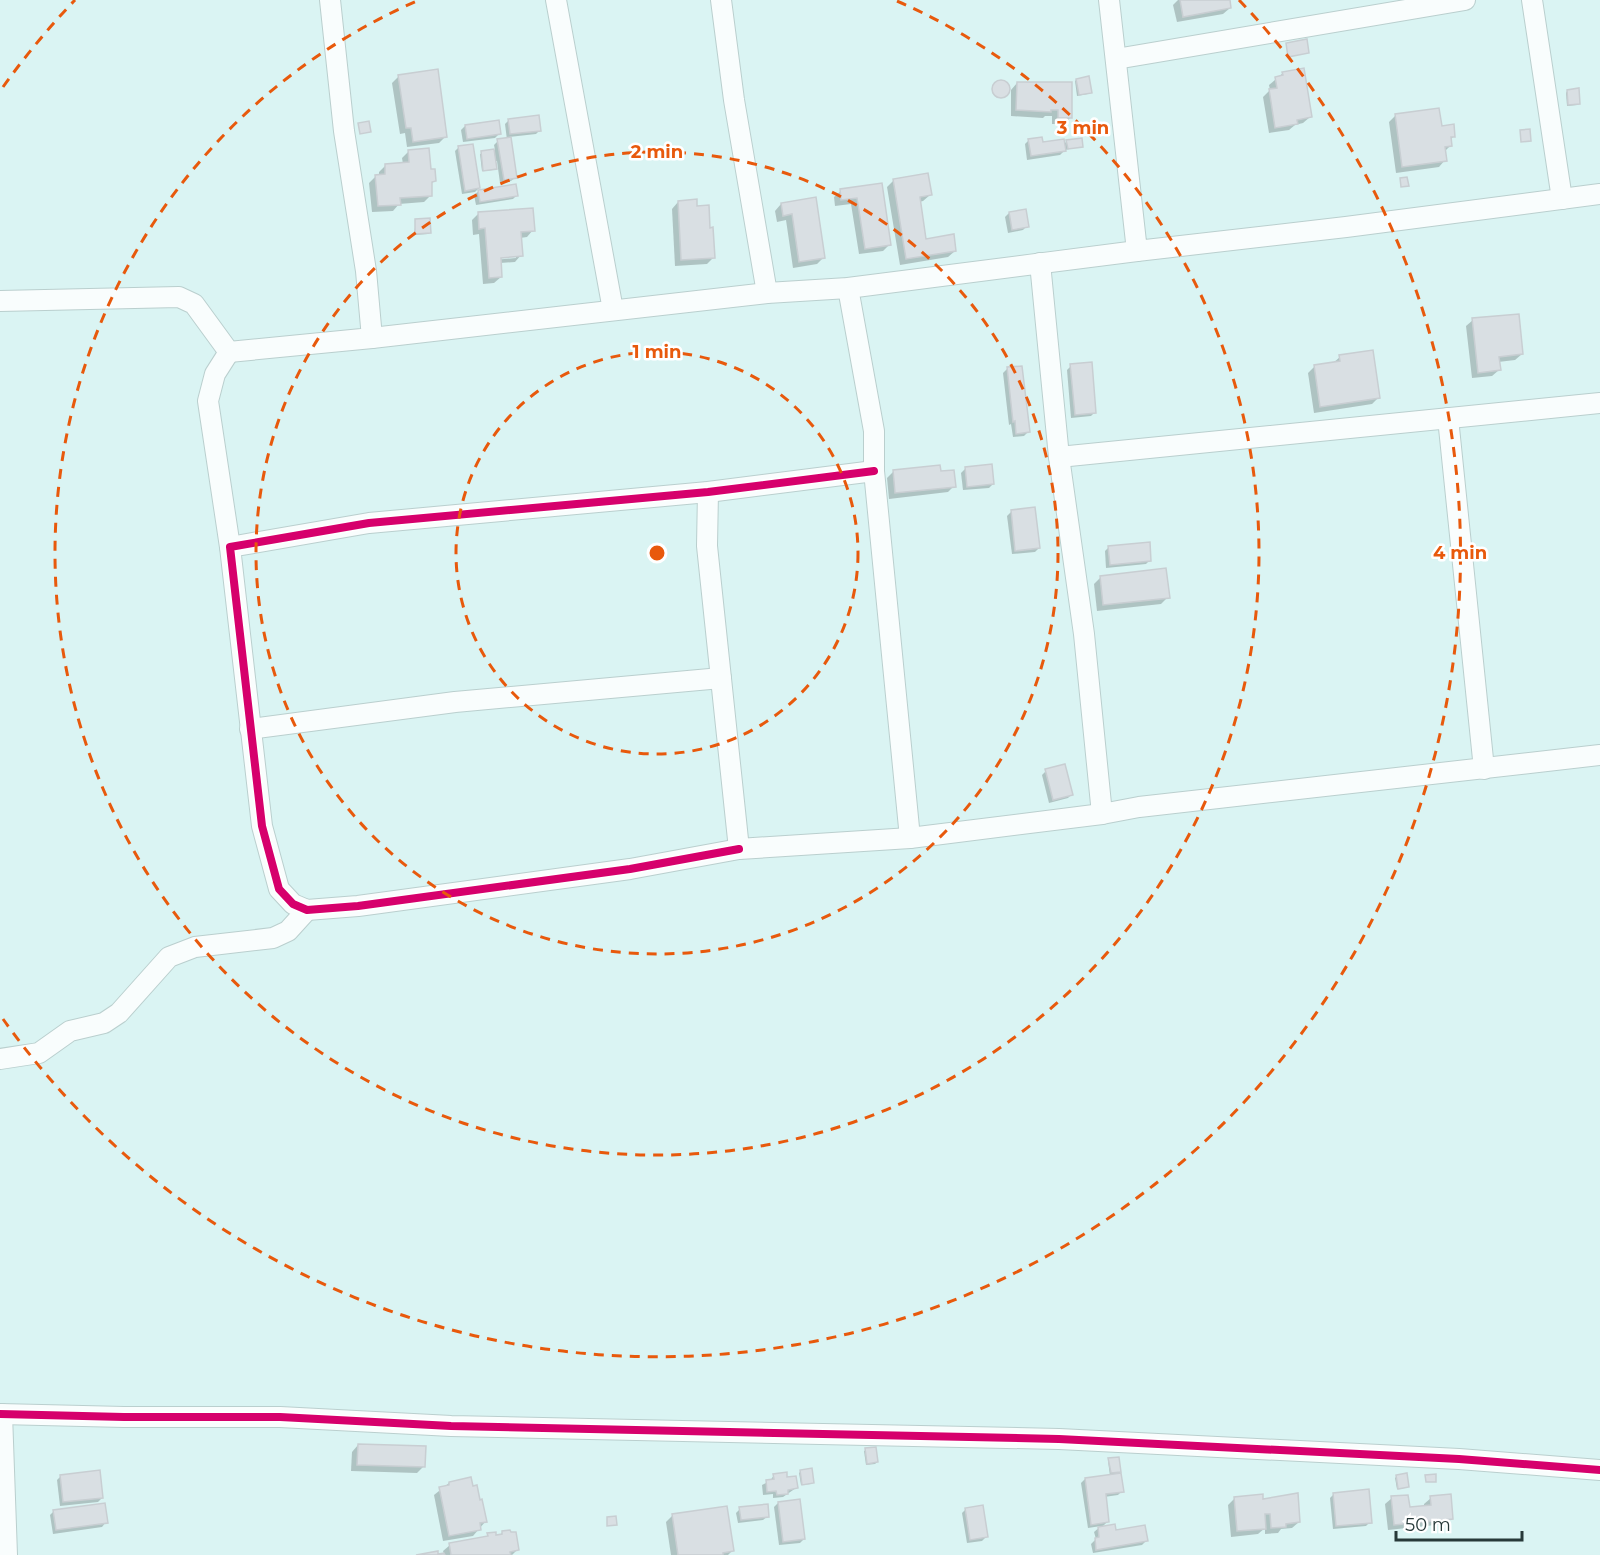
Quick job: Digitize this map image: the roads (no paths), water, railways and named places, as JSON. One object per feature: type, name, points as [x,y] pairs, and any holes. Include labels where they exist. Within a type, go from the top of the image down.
[{"type":"street","points":[[330,0],[344,131],[366,271],[372,338]]},
{"type":"street","points":[[556,0],[614,310]]},
{"type":"street","points":[[721,0],[734,100],[767,293]]},
{"type":"street","points":[[1109,0],[1137,251]]},
{"type":"street","points":[[1116,59],[1465,0]]},
{"type":"street","points":[[1532,0],[1562,199]]},
{"type":"street","points":[[229,352],[767,293],[848,288],[1600,194]]},
{"type":"street","points":[[1040,263],[1059,457],[1084,634],[1102,814]]},
{"type":"street","points":[[848,288],[874,431],[874,471],[910,838]]},
{"type":"street","points":[[0,301],[179,297],[194,304],[229,352]]},
{"type":"street","points":[[229,352],[215,374],[208,401],[230,547],[261,826],[279,889],[293,904],[307,910],[357,906],[630,869],[739,849],[910,838],[1102,814],[1139,807],[1600,755]]},
{"type":"street","points":[[1059,457],[1600,403]]},
{"type":"street","points":[[1448,418],[1484,768]]},
{"type":"street","points":[[230,547],[369,523],[708,492],[874,471]]},
{"type":"street","points":[[708,492],[707,546],[739,849]]},
{"type":"street","points":[[249,729],[455,702],[721,678]]},
{"type":"street","points":[[0,1059],[39,1053],[70,1031],[105,1023],[119,1012],[169,957],[195,947],[273,938],[288,930],[307,910]]},
{"type":"street","points":[[7,1555],[1,1414],[280,1417],[452,1426],[1059,1438],[1459,1459],[1600,1470]]}]
